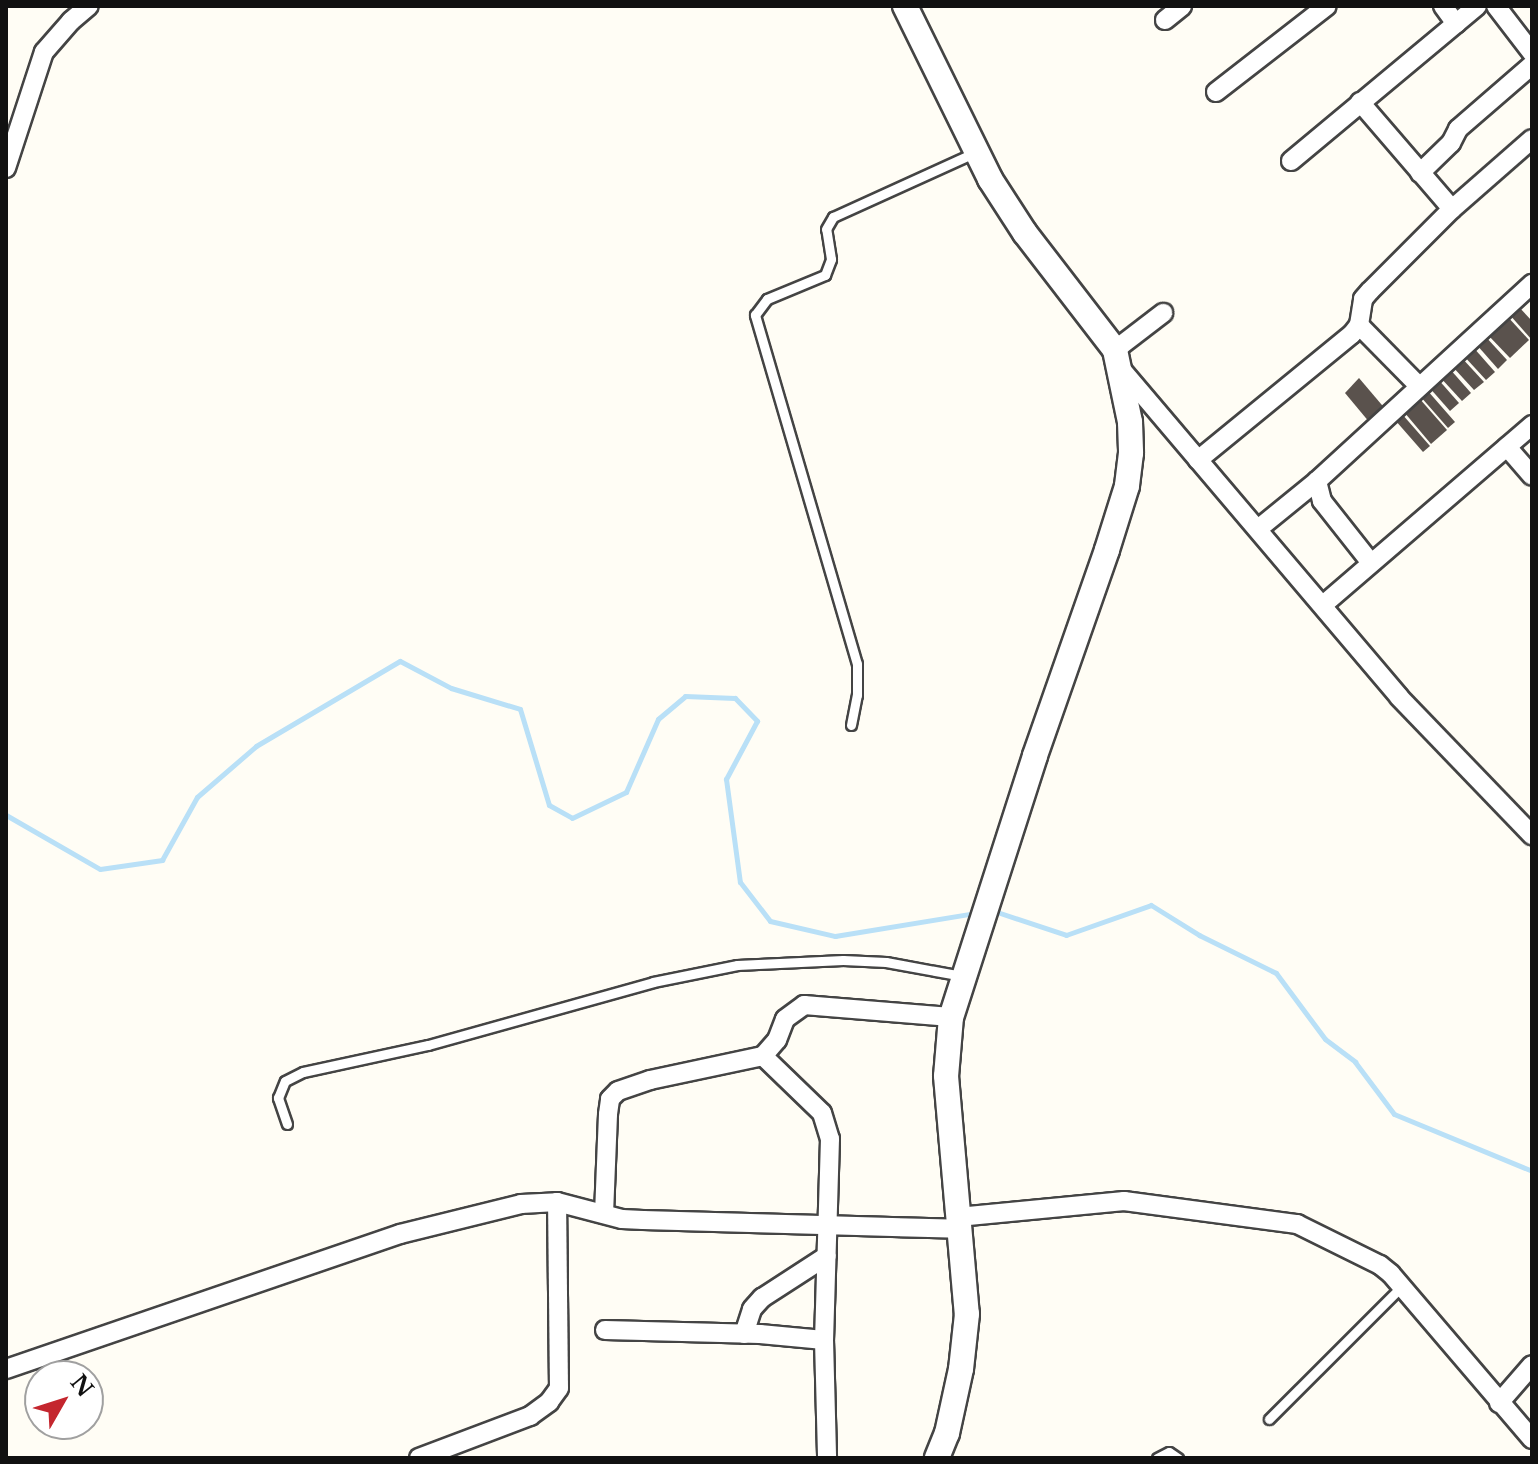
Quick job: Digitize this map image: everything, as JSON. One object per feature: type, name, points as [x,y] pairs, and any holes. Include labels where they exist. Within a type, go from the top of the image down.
[{"type":"street","points":[[6,168],[44,52],[89,6]]},
{"type":"street","points":[[905,6],[977,152],[1025,233],[1117,359],[1198,460],[1399,697],[1532,835]]},
{"type":"street","points":[[1165,20],[1182,6]]},
{"type":"street","points":[[1216,92],[1327,6]]},
{"type":"street","points":[[1443,6],[1456,24]]},
{"type":"street","points":[[1291,161],[1477,6]]},
{"type":"street","points":[[1496,6],[1532,53]]},
{"type":"street","points":[[1420,173],[1451,143],[1458,129],[1532,65]]},
{"type":"street","points":[[1360,102],[1452,209]]},
{"type":"street","points":[[1198,460],[1359,325],[1363,299],[1452,209],[1532,139]]},
{"type":"street","points":[[1258,529],[1317,481],[1532,284]]},
{"type":"street","points":[[1117,359],[1163,313]]},
{"type":"street","points":[[1359,325],[1419,386]]},
{"type":"street","points":[[937,1458],[947,1433],[961,1369],[967,1314],[946,1076],[951,1017],[1127,486],[1130,422],[1117,359]]},
{"type":"street","points":[[1323,605],[1532,425]]},
{"type":"street","points":[[1507,447],[1532,476]]},
{"type":"street","points":[[1317,481],[1322,501],[1371,563]]},
{"type":"street","points":[[604,1214],[610,1099],[618,1091],[650,1080],[763,1056],[777,1040],[785,1019],[804,1005],[951,1017]]},
{"type":"street","points":[[763,1056],[826,1121],[830,1139],[824,1340],[827,1458]]},
{"type":"street","points":[[6,1369],[400,1234],[490,1209],[557,1202],[643,1220],[829,1227],[958,1223],[1124,1201],[1297,1224],[1380,1265],[1532,1439]]},
{"type":"street","points":[[419,1458],[530,1416],[549,1402],[559,1388],[557,1202]]},
{"type":"street","points":[[744,1334],[752,1309],[762,1298],[827,1256]]},
{"type":"street","points":[[605,1330],[824,1340]]},
{"type":"street","points":[[1499,1403],[1532,1365]]},
{"type":"lane","points":[[851,725],[857,695],[857,664],[755,315],[767,299],[825,275],[831,259],[826,229],[833,217],[977,152]]},
{"type":"lane","points":[[287,1124],[278,1098],[285,1081],[303,1072],[428,1045],[667,979],[737,965],[843,960],[886,962],[965,977]]},
{"type":"lane","points":[[1269,1419],[1401,1287]]},
{"type":"lane","points":[[1157,1458],[1169,1452],[1178,1458]]},
{"type":"building","points":[[1518,306],[1532,321],[1532,340],[1509,314]]},
{"type":"building","points":[[1507,316],[1529,340],[1510,358],[1487,334]]},
{"type":"building","points":[[1485,336],[1507,360],[1498,369],[1476,344]]},
{"type":"building","points":[[1473,347],[1495,372],[1486,380],[1463,355]]},
{"type":"building","points":[[1461,357],[1484,382],[1474,390],[1452,366]]},
{"type":"building","points":[[1449,368],[1471,393],[1462,401],[1439,376]]},
{"type":"building","points":[[1359,378],[1387,411],[1370,423],[1345,393]]},
{"type":"building","points":[[1437,378],[1459,403],[1450,411],[1428,386]]},
{"type":"building","points":[[1427,390],[1455,422],[1448,428],[1420,396]]},
{"type":"building","points":[[1419,398],[1447,430],[1431,444],[1404,412]]},
{"type":"building","points":[[1402,414],[1430,446],[1423,452],[1395,420]]},
{"type":"waterway","points":[[6,815],[100,869],[162,860],[197,797],[256,746],[400,661],[451,688],[520,709],[549,805],[572,818],[626,792],[658,719],[685,696],[735,698],[757,721],[726,779],[740,882],[770,921],[835,936],[976,913]]},
{"type":"waterway","points":[[994,911],[1066,935],[1151,905],[1199,935],[1276,973],[1325,1039],[1355,1062],[1394,1114],[1532,1171]]}]
